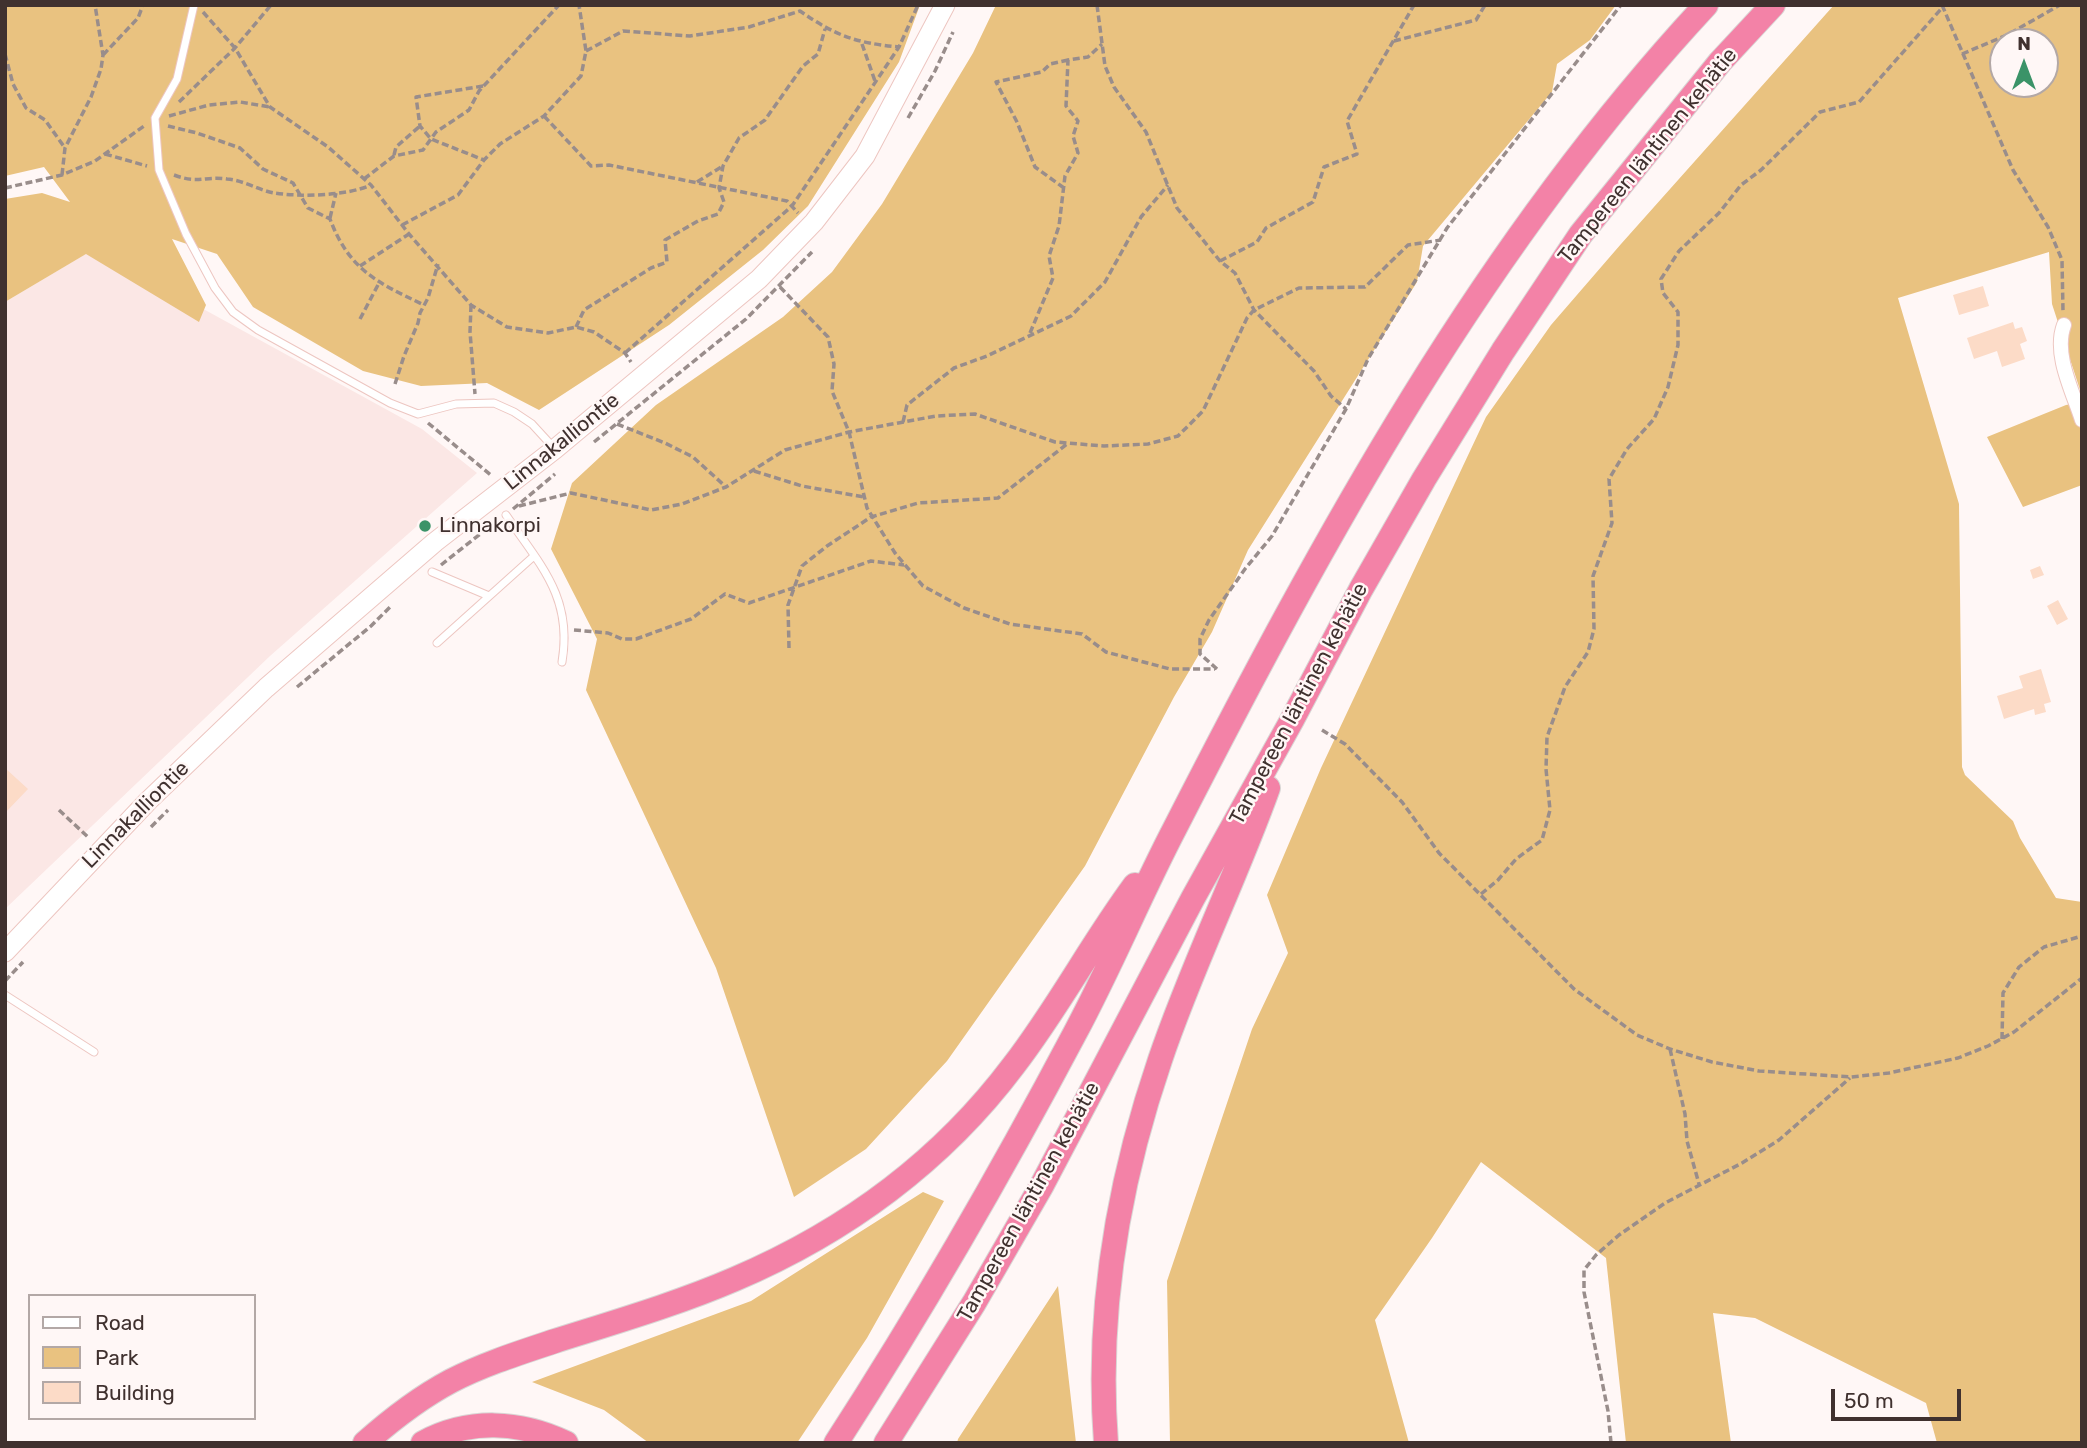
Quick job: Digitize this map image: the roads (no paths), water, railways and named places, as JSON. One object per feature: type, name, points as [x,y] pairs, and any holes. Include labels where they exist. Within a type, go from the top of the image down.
[{"type":"highway","name":"Tampereen läntinen kehätie","points":[[836,1443],[939,1279],[1076,1031],[1172,833],[1280,625],[1418,387],[1460,322],[1551,193],[1608,120],[1706,5]]},
{"type":"highway","name":"Tampereen läntinen kehätie","points":[[886,1443],[974,1303],[1042,1185],[1193,898],[1424,479],[1503,351],[1581,234],[1720,62],[1773,5]]},
{"type":"highway","points":[[1106,1443],[1103,1398],[1108,1288],[1114,1243],[1138,1129],[1183,998],[1253,829],[1292,720]]},
{"type":"highway","points":[[365,1443],[418,1401],[497,1360],[734,1279],[841,1225],[874,1202],[945,1143],[1013,1067],[1053,1010],[1108,921],[1172,833]]},
{"type":"highway","points":[[424,1443],[438,1435],[482,1425],[525,1428],[566,1443]]},
{"type":"main road","name":"Linnakalliontie","points":[[5,952],[138,810],[266,688],[435,542],[555,449],[759,279],[814,222],[865,156],[945,5]]},
{"type":"street","points":[[2064,325],[2059,337],[2062,355],[2082,420]]},
{"type":"lane","points":[[195,5],[177,79],[155,120],[159,170],[186,234],[215,288],[233,312],[258,330],[390,402],[418,414],[456,404],[494,403],[532,424],[555,449]]},
{"type":"lane","points":[[506,515],[560,600],[565,629],[562,663]]},
{"type":"lane","points":[[437,643],[534,556]]},
{"type":"lane","points":[[432,572],[489,596]]},
{"type":"lane","points":[[5,995],[94,1052]]},
{"type":"place","name":"Linnakorpi","points":[[425,526]]}]
